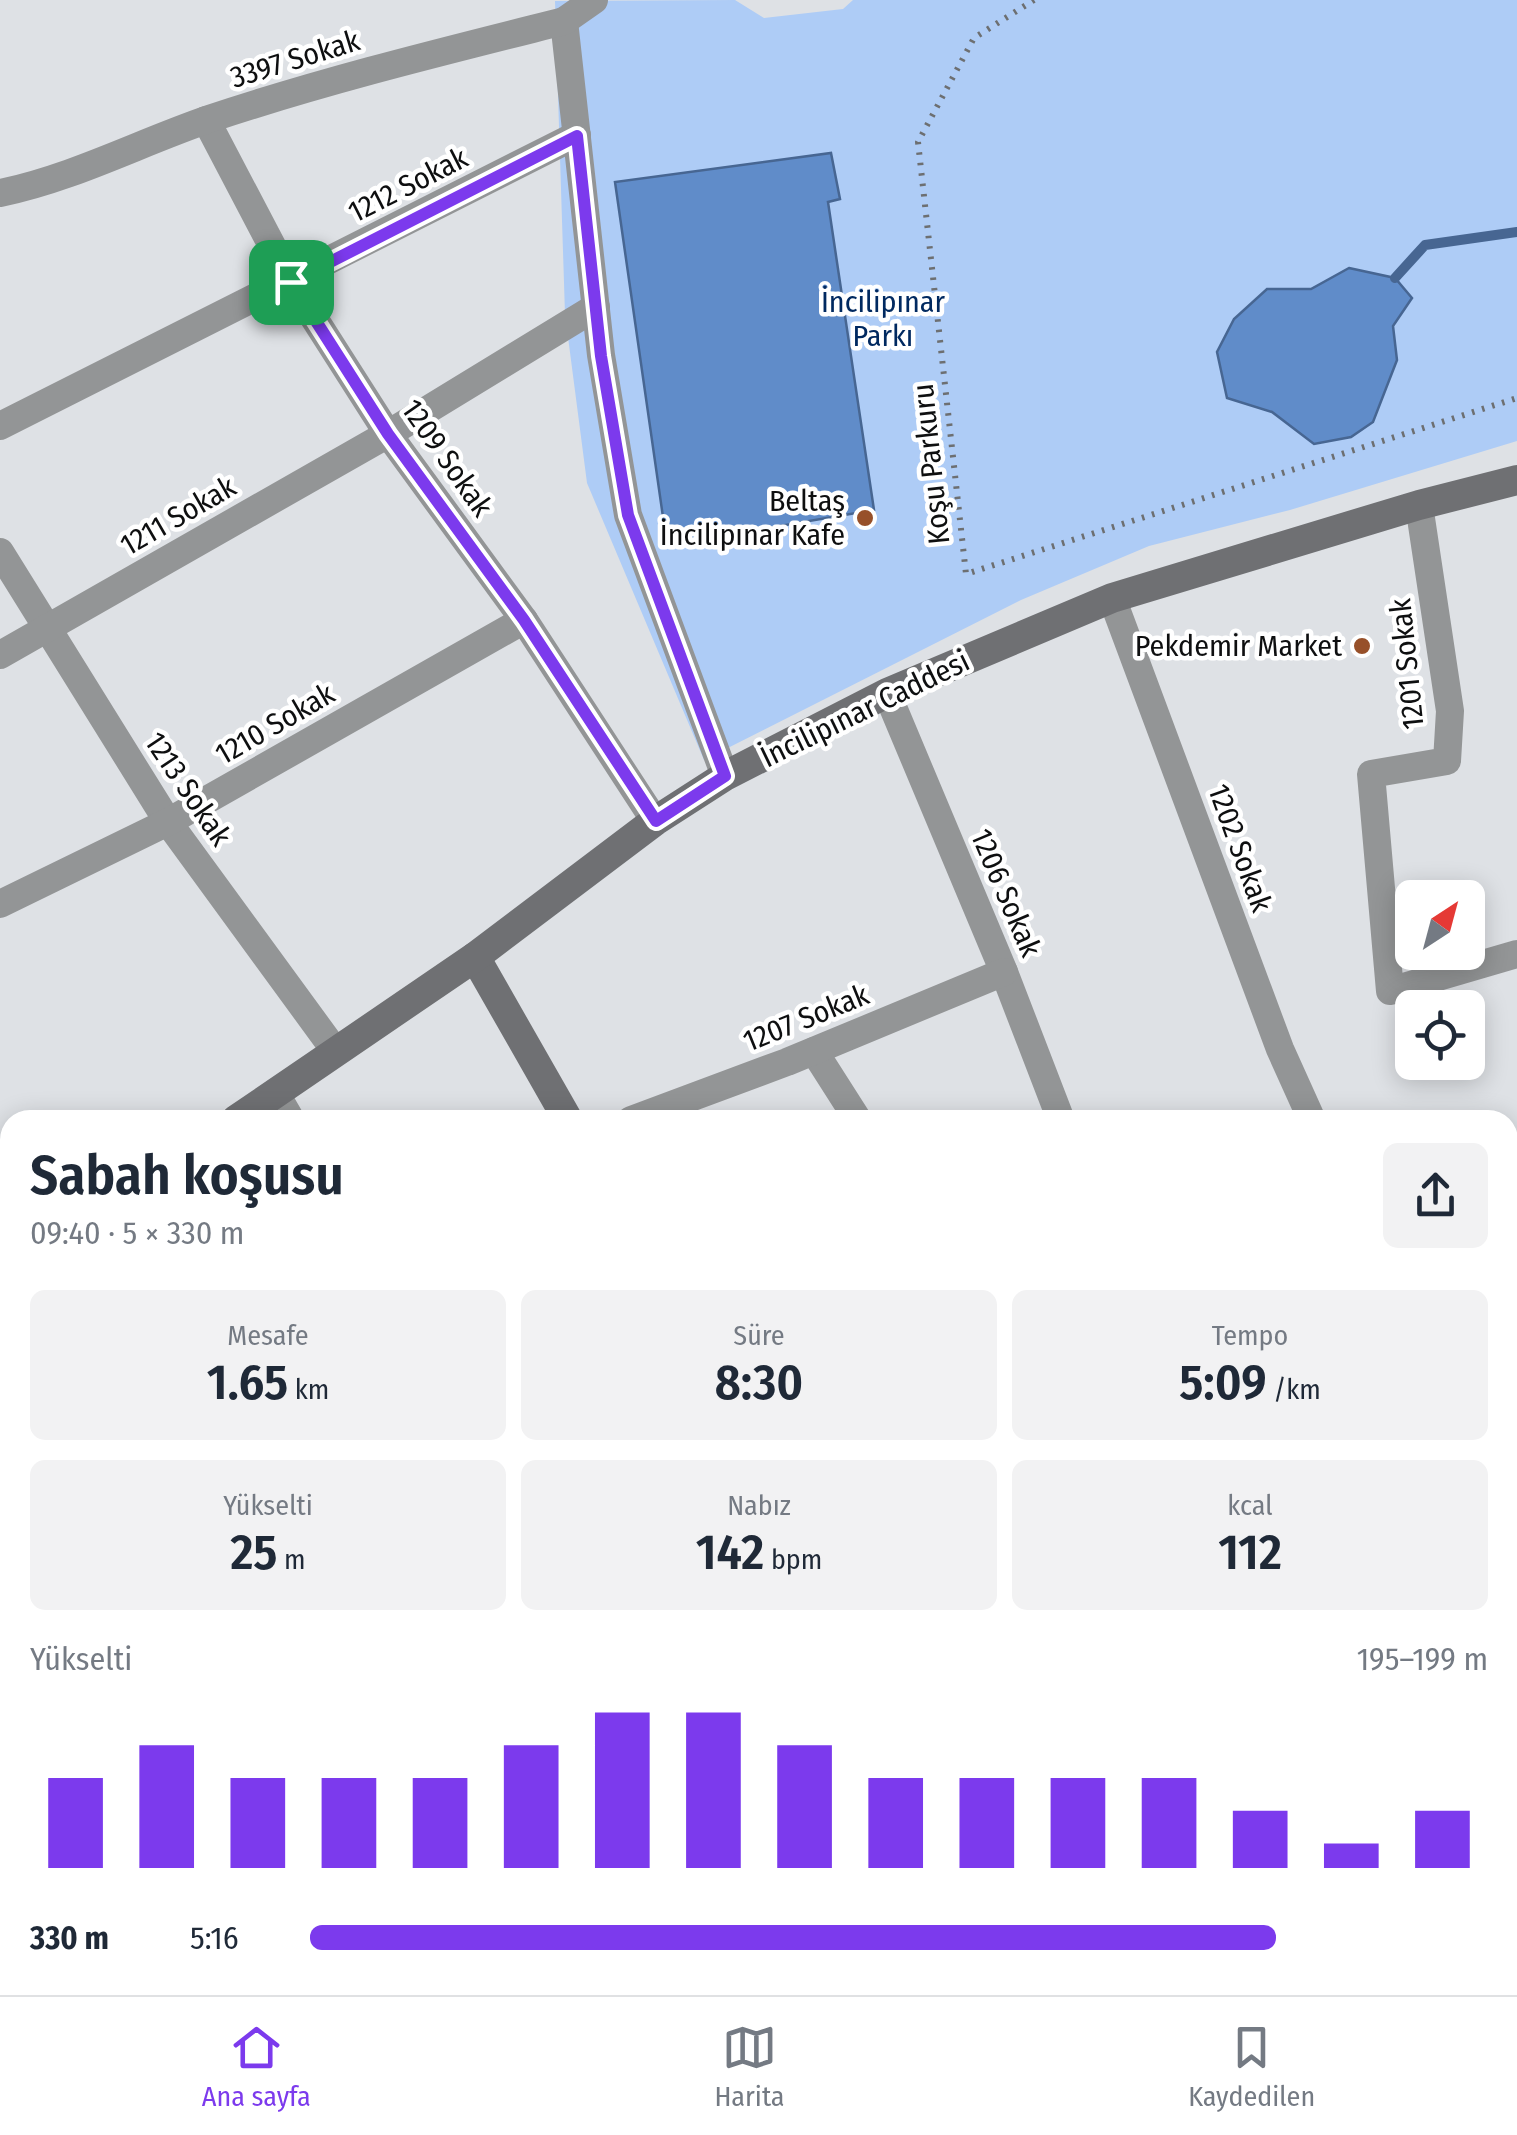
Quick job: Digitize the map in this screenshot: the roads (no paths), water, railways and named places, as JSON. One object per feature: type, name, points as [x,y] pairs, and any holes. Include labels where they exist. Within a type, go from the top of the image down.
[{"type":"main road","name":"İncilipınar Caddesi","points":[[284,1107],[336,1052],[475,956],[656,821],[725,776],[887,693],[1112,598],[1419,505],[1517,480]]},
{"type":"main road","points":[[475,956],[562,1110]]},
{"type":"street","name":"3397 Sokak","points":[[5,188],[62,176],[206,120],[346,76],[564,22],[594,0]]},
{"type":"street","points":[[564,22],[601,356],[628,515],[725,776]]},
{"type":"street","name":"1209 Sokak","points":[[206,120],[291,282],[388,434],[524,620],[656,821]]},
{"type":"street","name":"1212 Sokak","points":[[0,426],[577,136]]},
{"type":"street","name":"1211 Sokak","points":[[0,655],[388,434],[596,307]]},
{"type":"street","name":"1201 Sokak","points":[[1419,505],[1450,712],[1447,761],[1371,774],[1390,991],[1517,954]]},
{"type":"street","name":"1213 Sokak","points":[[0,552],[168,822],[336,1052]]},
{"type":"street","name":"1202 Sokak","points":[[1112,598],[1280,1048],[1308,1110]]},
{"type":"street","name":"1210 Sokak","points":[[0,904],[168,822],[524,620]]},
{"type":"street","name":"1206 Sokak","points":[[887,693],[1057,1110]]},
{"type":"street","name":"1207 Sokak","points":[[658,1110],[814,1051],[1004,972]]},
{"type":"street","points":[[814,1051],[852,1110]]},
{"type":"waterway","points":[[1395,278],[1425,245],[1517,232]]},
{"type":"place","name":"Beltaş İncilipınar Kafe","points":[[865,518]]},
{"type":"place","name":"Pekdemir Market","points":[[1362,646]]},
{"type":"park label","name":"İncilipınar Parkı","points":[[883,319]]}]
